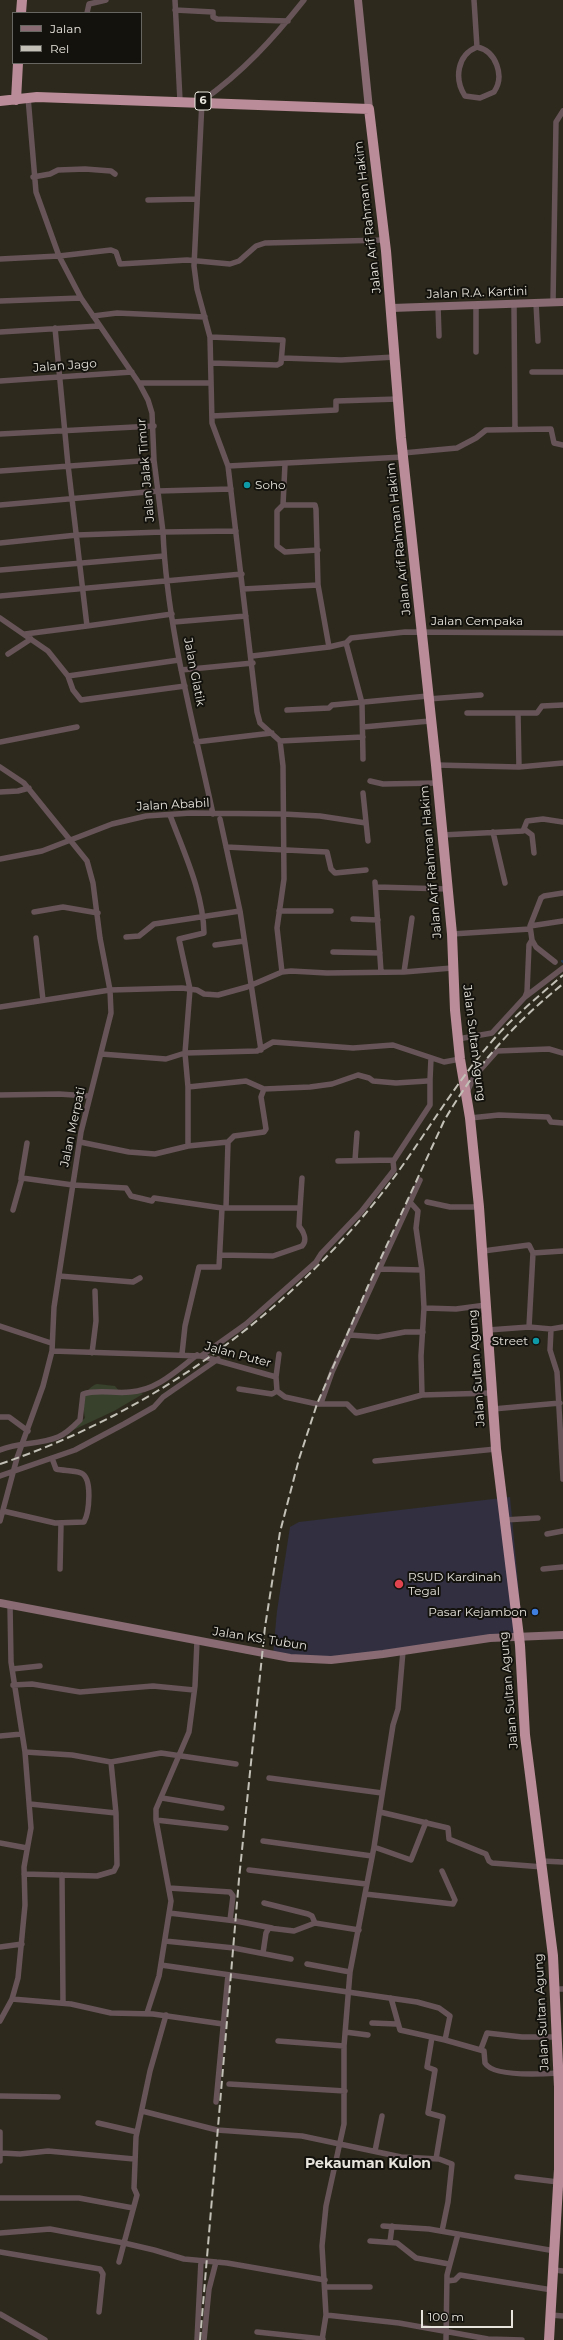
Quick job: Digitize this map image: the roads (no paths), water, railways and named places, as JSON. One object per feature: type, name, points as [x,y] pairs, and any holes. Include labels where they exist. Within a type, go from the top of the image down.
[{"type":"highway","points":[[21,12],[22,0]]},
{"type":"highway","points":[[18,64],[22,97]]},
{"type":"highway","points":[[0,94],[22,97]]},
{"type":"highway","points":[[0,101],[22,97]]},
{"type":"highway","name":"6","points":[[22,97],[202,101],[369,108]]},
{"type":"highway","name":"Jalan Arif Rahman Hakim","points":[[369,108],[392,308],[403,455],[430,722],[436,765],[452,934],[452,968]]},
{"type":"highway","name":"Jalan Sultan Agung","points":[[452,968],[460,1059],[470,1118],[479,1207],[491,1393],[496,1449],[518,1635],[524,1735],[559,1989],[556,2037],[561,2103],[558,2182],[560,2221],[556,2251],[559,2270],[552,2290],[549,2340]]},
{"type":"main road","points":[[358,0],[369,108]]},
{"type":"main road","name":"Jalan R.A. Kartini","points":[[392,308],[563,302]]},
{"type":"main road","name":"Jalan KS. Tubun","points":[[0,1604],[290,1658],[326,1660],[518,1635],[563,1635]]},
{"type":"street","points":[[87,12],[89,4],[106,0]]},
{"type":"street","points":[[175,0],[180,101]]},
{"type":"street","points":[[282,972],[277,928],[284,879],[284,766],[280,741],[264,728],[258,718],[253,662],[228,466],[215,432],[212,416],[210,337],[197,289],[194,260],[202,101],[238,74],[288,21],[304,0]]},
{"type":"street","points":[[474,0],[477,47]]},
{"type":"street","points":[[175,10],[213,12],[215,19],[288,21]]},
{"type":"street","points":[[477,47],[484,49],[493,57],[498,73],[494,92],[480,98],[465,96],[461,90],[459,74],[460,61],[464,55],[477,47]]},
{"type":"street","name":"Jalan Jalak Timur","points":[[0,543],[77,535],[163,532],[154,460],[154,426],[150,406],[132,372],[81,298],[59,256],[36,192],[22,97]]},
{"type":"street","points":[[553,302],[556,122],[563,111]]},
{"type":"street","points":[[33,177],[50,174],[58,170],[111,171],[115,174]]},
{"type":"street","points":[[148,200],[197,199]]},
{"type":"street","points":[[0,259],[59,256],[111,250],[116,252],[120,264],[194,260],[234,263],[256,246],[265,243],[384,240]]},
{"type":"street","points":[[0,301],[81,298]]},
{"type":"street","points":[[536,303],[538,341]]},
{"type":"street","points":[[514,304],[515,429]]},
{"type":"street","points":[[476,305],[476,352]]},
{"type":"street","points":[[438,306],[439,336]]},
{"type":"street","points":[[93,316],[125,313],[205,317]]},
{"type":"street","points":[[0,332],[99,326]]},
{"type":"street","points":[[55,328],[61,378],[68,465],[87,626]]},
{"type":"street","points":[[210,337],[283,339],[282,363],[277,365],[211,363]]},
{"type":"street","points":[[282,358],[341,360],[395,357]]},
{"type":"street","name":"Jalan Jago","points":[[0,381],[132,372]]},
{"type":"street","points":[[532,372],[563,372]]},
{"type":"street","points":[[139,383],[211,383]]},
{"type":"street","points":[[212,416],[336,410],[336,402],[398,399]]},
{"type":"street","points":[[0,434],[154,426]]},
{"type":"street","points":[[228,466],[284,464],[403,455],[457,448],[476,438],[486,430],[553,429],[553,442],[557,445],[563,445]]},
{"type":"street","points":[[0,471],[154,460]]},
{"type":"street","points":[[284,464],[283,505],[277,512],[277,546],[286,552],[318,550]]},
{"type":"street","points":[[0,505],[158,492],[231,489]]},
{"type":"street","points":[[283,505],[315,504],[318,550],[318,585],[328,647]]},
{"type":"street","points":[[163,532],[236,531]]},
{"type":"street","name":"Jalan Glatik","points":[[163,532],[167,581],[179,660],[213,814]]},
{"type":"street","points":[[0,570],[164,556]]},
{"type":"street","points":[[0,596],[83,587],[242,574]]},
{"type":"street","points":[[243,589],[318,585]]},
{"type":"street","points":[[25,634],[172,614]]},
{"type":"street","points":[[174,622],[246,616]]},
{"type":"street","points":[[0,618],[48,651],[68,676],[76,696],[86,701],[185,686]]},
{"type":"street","name":"Jalan Cempaka","points":[[252,656],[328,647],[346,643],[348,639],[362,636],[422,632],[563,633]]},
{"type":"street","points":[[8,654],[31,639]]},
{"type":"street","points":[[346,643],[362,703],[363,759]]},
{"type":"street","points":[[68,676],[179,660]]},
{"type":"street","points":[[181,670],[253,662]]},
{"type":"street","points":[[287,710],[329,708],[332,705],[428,697],[481,695]]},
{"type":"street","points":[[467,713],[538,713],[542,706],[563,704]]},
{"type":"street","points":[[518,714],[519,767]]},
{"type":"street","points":[[363,727],[430,722]]},
{"type":"street","points":[[0,742],[77,727]]},
{"type":"street","points":[[196,742],[272,733]]},
{"type":"street","points":[[280,741],[363,737]]},
{"type":"street","points":[[436,765],[519,767],[563,763]]},
{"type":"street","name":"Jalan Merpati","points":[[0,767],[19,779],[29,788],[69,841],[87,861],[93,882],[100,938],[110,990],[110,1021],[89,1096],[73,1185],[59,1276],[51,1342],[52,1350],[28,1431],[22,1444],[0,1521]]},
{"type":"street","points":[[370,781],[393,784],[437,782]]},
{"type":"street","points":[[0,792],[18,791],[29,788]]},
{"type":"street","points":[[363,793],[368,841]]},
{"type":"street","name":"Jalan Ababil","points":[[0,860],[42,851],[129,818],[170,815],[283,814],[320,816],[366,823]]},
{"type":"street","points":[[170,815],[194,882],[203,917],[204,932],[179,939],[190,989],[185,1053],[188,1087],[188,1146]]},
{"type":"street","points":[[220,819],[240,911],[250,986],[262,1050]]},
{"type":"street","points":[[524,829],[524,824],[531,820],[543,819],[563,822]]},
{"type":"street","points":[[442,835],[523,831],[524,829]]},
{"type":"street","points":[[524,829],[532,835],[534,853]]},
{"type":"street","points":[[493,832],[505,883]]},
{"type":"street","points":[[226,847],[284,848],[328,852],[331,869],[335,872],[366,870]]},
{"type":"street","points":[[381,972],[375,884],[447,889]]},
{"type":"street","points":[[555,962],[536,947],[532,940],[532,927],[541,898],[544,896],[563,893]]},
{"type":"street","points":[[34,912],[63,908],[98,913]]},
{"type":"street","points":[[126,937],[139,936],[154,924],[240,911]]},
{"type":"street","points":[[279,911],[331,911]]},
{"type":"street","points":[[404,972],[412,918]]},
{"type":"street","points":[[353,919],[378,920]]},
{"type":"street","points":[[452,934],[532,927],[563,921]]},
{"type":"street","points":[[36,938],[43,1000]]},
{"type":"street","points":[[525,997],[527,992],[529,945],[532,940]]},
{"type":"street","points":[[215,945],[244,941]]},
{"type":"street","points":[[333,952],[380,953]]},
{"type":"street","points":[[0,1007],[110,990],[190,989],[204,994],[218,995],[250,986],[282,972],[404,972],[452,968]]},
{"type":"street","points":[[458,1039],[490,1034],[525,997],[563,968]]},
{"type":"street","points":[[102,1054],[150,1060],[166,1059],[185,1053],[250,1052],[262,1050],[273,1042],[353,1048],[393,1045],[444,1062],[460,1059]]},
{"type":"street","points":[[466,1094],[474,1077],[497,1051],[549,1048],[563,1053]]},
{"type":"street","points":[[0,1450],[58,1437],[81,1418],[83,1394],[130,1392],[150,1388],[160,1384],[246,1324],[316,1262],[320,1254],[381,1189],[394,1170],[393,1161],[430,1105],[431,1058]]},
{"type":"street","points":[[188,1087],[246,1081],[264,1089],[329,1085],[358,1075],[369,1078],[371,1081],[396,1083],[430,1080]]},
{"type":"street","points":[[80,1142],[145,1154],[188,1146],[228,1142],[234,1136],[266,1130],[261,1097],[264,1089]]},
{"type":"street","points":[[0,1095],[59,1094],[89,1096]]},
{"type":"street","points":[[470,1118],[524,1115],[548,1117],[551,1122],[563,1123]]},
{"type":"street","points":[[355,1160],[357,1133]]},
{"type":"street","points":[[182,1354],[185,1326],[199,1267],[219,1268],[228,1142]]},
{"type":"street","points":[[13,1210],[21,1179],[27,1143]]},
{"type":"street","points":[[338,1161],[393,1161]]},
{"type":"street","points":[[220,1255],[263,1254],[268,1256],[302,1246],[305,1240],[304,1231],[299,1226],[302,1178]]},
{"type":"street","points":[[21,1179],[73,1185],[126,1188],[131,1196],[152,1201],[154,1198],[224,1208],[300,1208]]},
{"type":"street","points":[[321,1403],[420,1180]]},
{"type":"street","points":[[410,1202],[418,1211],[416,1228],[422,1270],[424,1308],[422,1332],[422,1395]]},
{"type":"street","points":[[427,1202],[450,1207],[479,1207]]},
{"type":"street","points":[[483,1251],[529,1245],[533,1253],[529,1327]]},
{"type":"street","points":[[533,1253],[563,1251]]},
{"type":"street","points":[[380,1270],[422,1270]]},
{"type":"street","points":[[59,1276],[132,1282],[140,1278]]},
{"type":"street","points":[[92,1353],[96,1321],[95,1291]]},
{"type":"street","points":[[424,1308],[456,1309],[486,1305]]},
{"type":"street","points":[[0,1326],[51,1342]]},
{"type":"street","points":[[488,1330],[529,1327],[551,1329],[563,1327]]},
{"type":"street","points":[[551,1329],[550,1350],[557,1372],[560,1403],[563,1479]]},
{"type":"street","points":[[350,1335],[378,1337],[405,1332],[422,1332]]},
{"type":"street","name":"Jalan Puter","points":[[52,1350],[92,1353],[182,1354],[218,1359],[276,1377],[277,1391]]},
{"type":"street","points":[[276,1377],[279,1354]]},
{"type":"street","points":[[0,1476],[75,1450],[145,1412],[157,1404],[163,1397],[218,1359]]},
{"type":"street","points":[[239,1389],[267,1394],[272,1394],[277,1391],[285,1397],[321,1403],[342,1403],[360,1413],[422,1395],[491,1393]]},
{"type":"street","points":[[493,1409],[560,1403]]},
{"type":"street","points":[[0,1417],[9,1417],[28,1431]]},
{"type":"street","points":[[375,1461],[496,1449]]},
{"type":"street","points":[[3,1511],[61,1524],[83,1523],[85,1521],[89,1492],[88,1480],[80,1472],[56,1469],[52,1458]]},
{"type":"street","points":[[504,1520],[538,1518]]},
{"type":"street","points":[[60,1569],[61,1524]]},
{"type":"street","points":[[547,1534],[563,1531]]},
{"type":"street","points":[[543,1569],[563,1567]]},
{"type":"street","points":[[0,2021],[12,1999],[18,1978],[22,1944],[24,1874],[31,1828],[25,1752],[13,1685],[10,1605]]},
{"type":"street","points":[[147,2013],[161,1965],[169,1913],[169,1888],[156,1820],[156,1809],[189,1732],[194,1690],[197,1641]]},
{"type":"street","points":[[257,2332],[322,2340],[326,2315],[325,2280],[322,2263],[323,2230],[329,2193],[342,2144],[345,2091],[344,2046],[350,1972],[374,1847],[393,1725],[398,1709],[403,1651]]},
{"type":"street","points":[[12,1669],[40,1666]]},
{"type":"street","points":[[13,1685],[32,1684],[80,1692],[153,1686],[194,1690]]},
{"type":"street","points":[[0,1736],[22,1734]]},
{"type":"street","points":[[25,1752],[72,1756],[111,1762],[161,1753],[236,1764]]},
{"type":"street","points":[[24,1874],[97,1876],[114,1871],[117,1865],[116,1813],[111,1762]]},
{"type":"street","points":[[270,1778],[382,1793]]},
{"type":"street","points":[[162,1798],[222,1808]]},
{"type":"street","points":[[30,1804],[116,1813]]},
{"type":"street","points":[[380,1812],[448,1828],[449,1839],[486,1854],[489,1861],[492,1863],[542,1864],[563,1862]]},
{"type":"street","points":[[156,1820],[226,1828]]},
{"type":"street","points":[[374,1847],[411,1860],[426,1822]]},
{"type":"street","points":[[263,1842],[372,1856]]},
{"type":"street","points":[[0,1843],[27,1848]]},
{"type":"street","points":[[249,1870],[366,1884]]},
{"type":"street","points":[[364,1894],[453,1904],[455,1900],[442,1871]]},
{"type":"street","points":[[62,1876],[63,2003]]},
{"type":"street","points":[[169,1888],[230,1892],[233,1896],[230,1920]]},
{"type":"street","points":[[264,1902],[308,1914],[312,1916],[315,1923]]},
{"type":"street","points":[[169,1913],[230,1920],[294,1931],[310,1923],[359,1930]]},
{"type":"street","points":[[263,1953],[267,1930],[272,1928]]},
{"type":"street","points":[[165,1941],[263,1953],[291,1958]]},
{"type":"street","points":[[0,1947],[22,1944]]},
{"type":"street","points":[[307,1964],[350,1972]]},
{"type":"street","points":[[161,1965],[228,1976],[417,2002],[447,2011],[450,2014],[445,2040]]},
{"type":"street","points":[[216,2102],[228,1976]]},
{"type":"street","points":[[391,1998],[396,2024],[402,2032],[432,2037],[481,2049],[485,2054],[485,2063],[490,2068],[510,2073],[558,2073]]},
{"type":"street","points":[[12,1999],[63,2003],[111,2013],[147,2013],[223,2024]]},
{"type":"street","points":[[119,2262],[137,2195],[134,2188],[134,2159],[137,2132],[166,2015]]},
{"type":"street","points":[[372,2022],[396,2024]]},
{"type":"street","points":[[345,2032],[368,2035]]},
{"type":"street","points":[[481,2049],[487,2033],[494,2035],[556,2037]]},
{"type":"street","points":[[432,2037],[428,2067],[434,2070],[428,2113],[443,2117],[436,2159]]},
{"type":"street","points":[[278,2041],[344,2046]]},
{"type":"street","points":[[229,2084],[345,2091]]},
{"type":"street","points":[[0,2096],[58,2097]]},
{"type":"street","points":[[142,2111],[217,2130],[302,2136],[401,2157],[436,2159],[452,2164],[448,2202],[442,2231]]},
{"type":"street","points":[[375,2151],[382,2116]]},
{"type":"street","points":[[98,2122],[137,2132]]},
{"type":"street","points":[[0,2132],[0,2161]]},
{"type":"street","points":[[1,2152],[20,2154],[48,2151],[134,2159]]},
{"type":"street","points":[[517,2177],[558,2182]]},
{"type":"street","points":[[0,2198],[79,2198],[133,2208]]},
{"type":"street","points":[[383,2226],[442,2231],[556,2251]]},
{"type":"street","points":[[390,2242],[392,2226]]},
{"type":"street","points":[[0,2233],[61,2230],[124,2243],[184,2259],[216,2262],[325,2280]]},
{"type":"street","points":[[446,2340],[449,2333],[450,2281],[448,2264],[458,2234]]},
{"type":"street","points":[[370,2241],[399,2244],[416,2258],[448,2264]]},
{"type":"street","points":[[0,2252],[100,2269],[103,2274],[99,2312]]},
{"type":"street","points":[[197,2340],[201,2261]]},
{"type":"street","points":[[204,2340],[209,2289],[216,2262]]},
{"type":"street","points":[[450,2281],[460,2275],[552,2290]]},
{"type":"street","points":[[325,2287],[370,2287]]},
{"type":"street","points":[[0,2314],[45,2340]]},
{"type":"street","points":[[551,2314],[563,2316]]},
{"type":"street","points":[[326,2315],[399,2322],[449,2333],[500,2340],[522,2340]]},
{"type":"railway","points":[[0,1464],[55,1443],[108,1419],[159,1390],[209,1358],[256,1322],[300,1283],[341,1241],[394,1178],[477,1059],[518,1014],[563,975]]},
{"type":"railway","points":[[200,2340],[239,1879],[265,1627],[280,1532],[299,1459],[317,1404],[368,1286],[444,1121],[469,1082],[497,1046],[529,1014],[563,984]]},
{"type":"place","name":"Soho","points":[[247,485]]},
{"type":"place","name":"Street","points":[[536,1341]]},
{"type":"place","name":"RSUD Kardinah Tegal","points":[[399,1584]]},
{"type":"place","name":"Pasar Kejambon","points":[[535,1612]]},
{"type":"district","name":"Pekauman Kulon","points":[[368,2164]]}]
